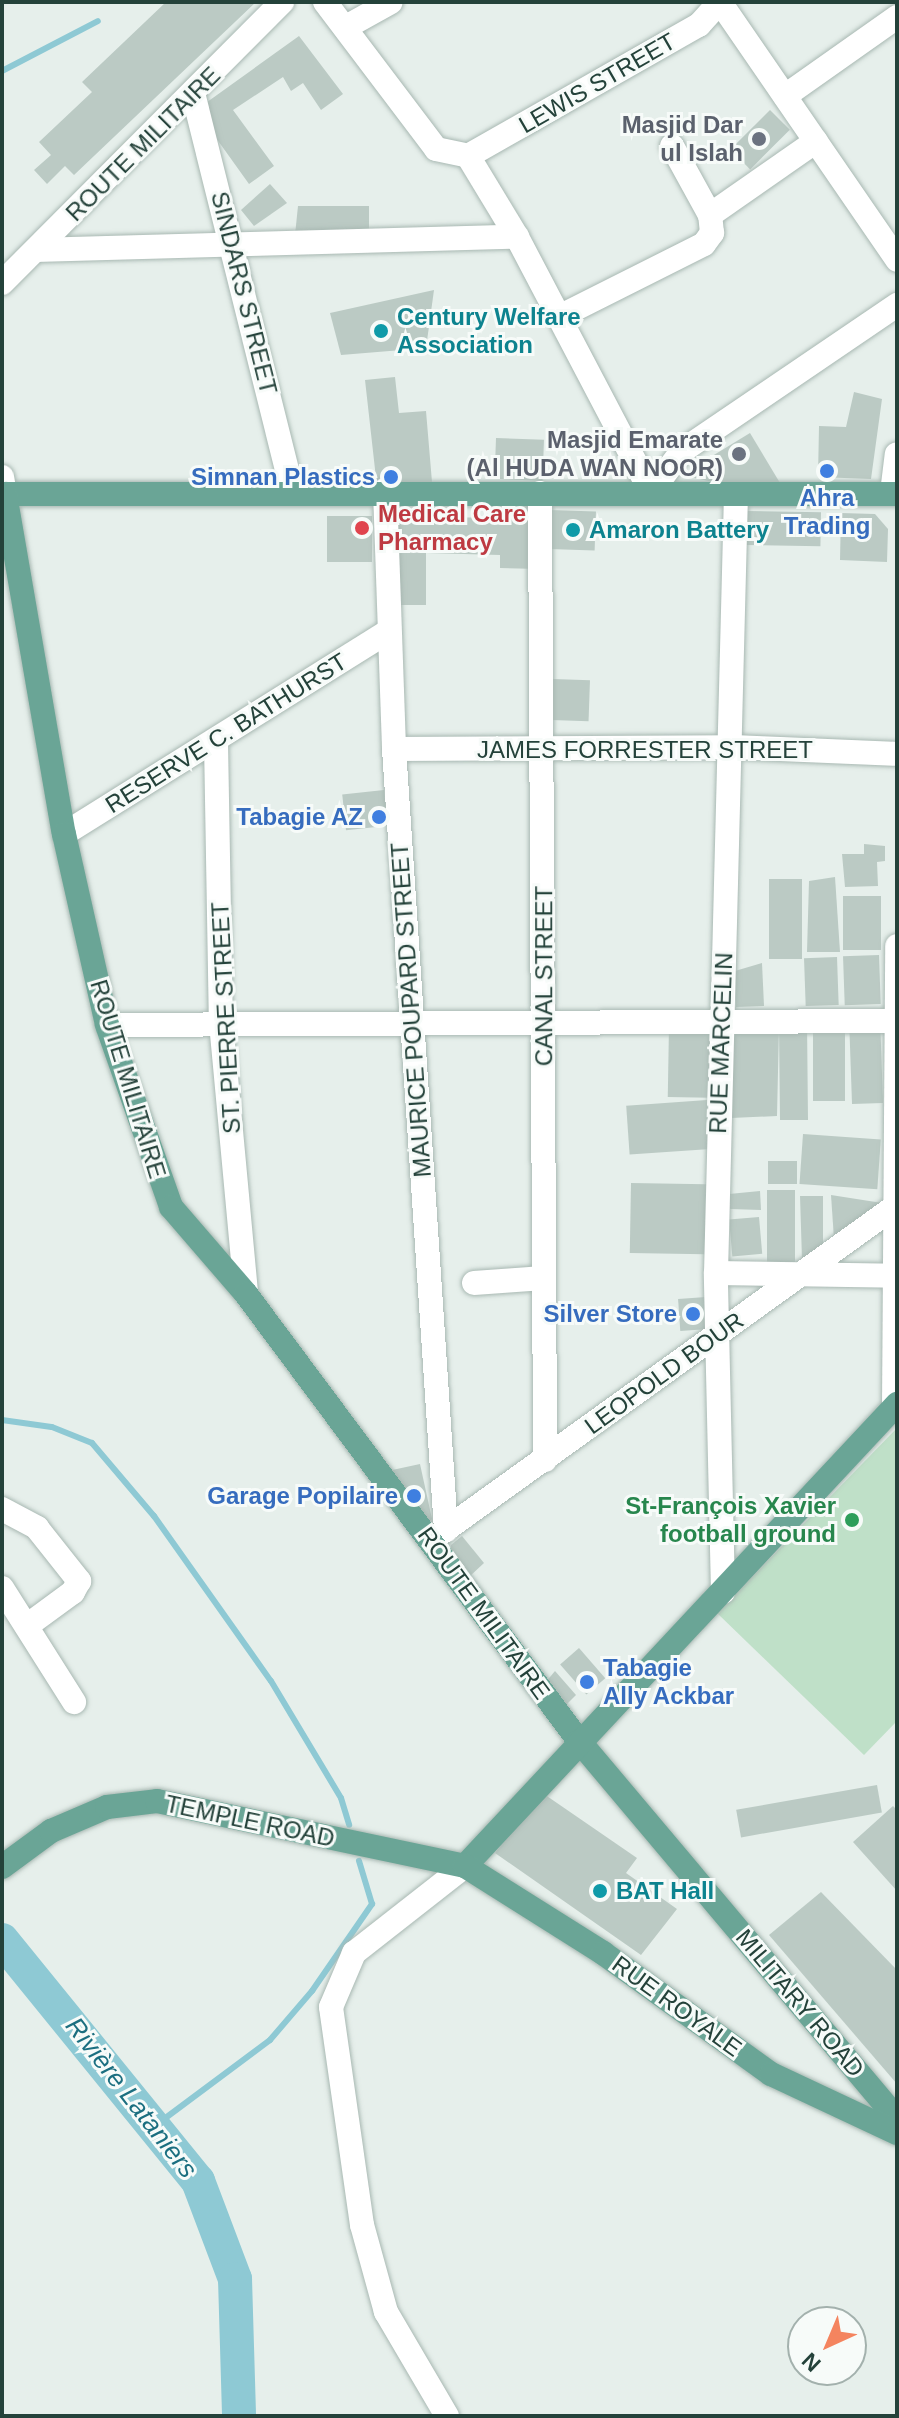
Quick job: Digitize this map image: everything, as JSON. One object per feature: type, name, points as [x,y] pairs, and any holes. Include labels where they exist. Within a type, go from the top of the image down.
[{"type":"main road","points":[[3,488],[293,493],[385,490],[894,494]]},
{"type":"main road","name":"ROUTE MILITAIRE","points":[[3,488],[64,834],[107,1025],[171,1207],[246,1294],[438,1535],[579,1741]]},
{"type":"main road","points":[[465,1866],[895,1406]]},
{"type":"main road","name":"MILITARY ROAD","points":[[579,1741],[897,2119]]},
{"type":"main road","name":"TEMPLE ROAD","points":[[2,1867],[22,1850],[107,1807],[157,1801],[465,1866]]},
{"type":"main road","name":"RUE ROYALE","points":[[465,1866],[603,1953],[771,2074],[897,2133]]},
{"type":"street","name":"ROUTE MILITAIRE","points":[[2,283],[282,2]]},
{"type":"street","points":[[325,2],[436,149],[468,156],[517,237],[651,492],[682,451],[897,305]]},
{"type":"street","points":[[346,27],[391,2]]},
{"type":"street","points":[[720,2],[897,260]]},
{"type":"street","name":"LEWIS STREET","points":[[468,156],[699,25],[720,2]]},
{"type":"street","points":[[785,96],[897,17]]},
{"type":"street","name":"SINDARS STREET","points":[[193,93],[234,247],[293,493]]},
{"type":"street","points":[[710,215],[816,141]]},
{"type":"street","points":[[559,317],[704,244],[712,233],[710,215],[672,146]]},
{"type":"street","points":[[38,250],[517,237]]},
{"type":"street","points":[[894,494],[897,454]]},
{"type":"street","name":"MAURICE POUPARD STREET","points":[[385,490],[387,632],[413,1021],[438,1535]]},
{"type":"street","name":"CANAL STREET","points":[[540,493],[544,748],[545,1460]]},
{"type":"street","name":"RUE MARCELIN","points":[[723,1592],[716,1273],[720,1021],[733,747],[736,495]]},
{"type":"street","name":"RESERVE C. BATHURST","points":[[64,834],[216,742],[387,632]]},
{"type":"street","name":"ST. PIERRE STREET","points":[[216,742],[221,1023],[246,1294]]},
{"type":"street","name":"JAMES FORRESTER STREET","points":[[394,749],[733,747],[897,754]]},
{"type":"street","points":[[895,1406],[897,946]]},
{"type":"street","points":[[107,1025],[413,1021],[895,1021]]},
{"type":"street","name":"LEOPOLD BOUR","points":[[438,1535],[894,1207]]},
{"type":"street","points":[[716,1273],[795,1277],[894,1276]]},
{"type":"street","points":[[474,1283],[544,1278]]},
{"type":"street","points":[[2,1509],[37,1528],[79,1581],[28,1625]]},
{"type":"street","points":[[2,1588],[74,1702]]},
{"type":"street","points":[[447,2416],[386,2312],[362,2225],[331,2007],[354,1953],[465,1866]]},
{"type":"green space","name":"St-François Xavier football ground","points":[[897,1428],[897,1721],[864,1755],[717,1613]]},
{"type":"building","points":[[166,2],[256,2],[74,175],[65,166],[47,184],[34,170],[51,155],[39,142],[92,92],[82,82]]},
{"type":"building","points":[[299,36],[343,94],[321,110],[303,83],[291,91],[283,77],[233,110],[274,166],[249,184],[196,110]]},
{"type":"building","name":"Masjid Dar ul Islah","points":[[770,110],[790,130],[750,169],[730,150]]},
{"type":"building","points":[[270,184],[287,203],[254,226],[241,210]]},
{"type":"building","points":[[298,206],[369,206],[369,232],[295,235]]},
{"type":"building","name":"Century Welfare Association","points":[[434,290],[426,348],[341,355],[330,313]]},
{"type":"building","points":[[395,377],[399,413],[426,411],[432,482],[377,487],[365,380]]},
{"type":"building","points":[[854,392],[882,399],[871,479],[818,477],[819,426],[846,427]]},
{"type":"building","name":"Masjid Emarate (Al HUDA WAN NOOR)","points":[[750,433],[780,483],[727,485],[681,475]]},
{"type":"building","points":[[496,438],[544,440],[543,481],[495,479]]},
{"type":"building","name":"Amaron Battery","points":[[550,510],[596,512],[595,551],[549,549]]},
{"type":"building","points":[[747,511],[821,512],[820,546],[746,545]]},
{"type":"building","points":[[841,513],[875,514],[888,529],[887,562],[840,560]]},
{"type":"building","points":[[327,516],[372,516],[372,562],[327,562]]},
{"type":"building","points":[[392,517],[539,518],[539,569],[500,568],[500,555],[426,553],[426,605],[391,605]]},
{"type":"building","points":[[553,679],[590,680],[589,721],[552,720]]},
{"type":"building","points":[[384,790],[388,826],[346,830],[342,794]]},
{"type":"building","points":[[864,844],[885,846],[885,861],[877,862],[878,886],[845,887],[842,854],[864,854]]},
{"type":"building","points":[[835,877],[840,952],[807,952],[809,881]]},
{"type":"building","points":[[769,879],[802,879],[802,959],[769,959]]},
{"type":"building","points":[[843,896],[881,896],[881,950],[843,950]]},
{"type":"building","points":[[879,955],[881,1004],[845,1005],[843,956]]},
{"type":"building","points":[[837,957],[839,1005],[806,1006],[804,958]]},
{"type":"building","points":[[762,963],[764,1006],[736,1007],[735,971]]},
{"type":"building","points":[[813,1015],[845,1015],[845,1101],[813,1101]]},
{"type":"building","points":[[880,1017],[883,1103],[852,1104],[849,1018]]},
{"type":"building","points":[[807,1021],[808,1120],[780,1120],[779,1027],[777,1116],[731,1118],[732,1023]]},
{"type":"building","points":[[669,1026],[711,1027],[710,1098],[668,1097]]},
{"type":"building","points":[[707,1100],[710,1149],[630,1155],[626,1106]]},
{"type":"building","points":[[803,1134],[881,1139],[877,1189],[800,1184]]},
{"type":"building","points":[[768,1161],[797,1161],[797,1184],[768,1184]]},
{"type":"building","points":[[631,1183],[706,1184],[705,1254],[630,1253]]},
{"type":"building","points":[[767,1190],[795,1190],[795,1262],[767,1262]]},
{"type":"building","points":[[760,1191],[761,1210],[730,1209],[729,1194]]},
{"type":"building","points":[[831,1195],[882,1203],[834,1239]]},
{"type":"building","points":[[800,1196],[823,1196],[823,1254],[802,1260]]},
{"type":"building","points":[[759,1217],[762,1254],[732,1256],[729,1220]]},
{"type":"building","name":"Silver Store","points":[[706,1297],[708,1329],[680,1331],[678,1299]]},
{"type":"building","name":"Garage Popilaire","points":[[420,1464],[432,1519],[424,1526],[383,1472]]},
{"type":"building","points":[[462,1536],[484,1563],[469,1577],[451,1556],[451,1545]]},
{"type":"building","points":[[579,1648],[605,1678],[586,1695],[560,1664]]},
{"type":"building","points":[[555,1671],[576,1695],[563,1708],[545,1683]]},
{"type":"building","points":[[877,1785],[882,1813],[741,1837],[736,1810]]},
{"type":"building","name":"BAT Hall","points":[[541,1792],[637,1858],[626,1873],[677,1909],[641,1955],[495,1853]]},
{"type":"building","points":[[893,1806],[897,1810],[897,1891],[853,1842]]},
{"type":"building","points":[[821,1892],[897,1970],[897,2084],[769,1935]]},
{"type":"waterway","points":[[2,71],[98,21]]},
{"type":"waterway","points":[[2,1420],[52,1427],[92,1443],[154,1516],[271,1681],[341,1798],[349,1825]]},
{"type":"waterway","points":[[156,2125],[270,2040],[312,1991],[372,1904],[359,1861]]},
{"type":"waterway","name":"Rivière Lataniers","points":[[2,1940],[198,2181],[235,2279],[239,2416]]},
{"type":"place","name":"Masjid Dar ul Islah","points":[[759,139]]},
{"type":"place","name":"Century Welfare Association","points":[[381,331]]},
{"type":"place","name":"Masjid Emarate (Al HUDA WAN NOOR)","points":[[739,454]]},
{"type":"place","name":"Ahra Trading","points":[[827,471]]},
{"type":"place","name":"Simnan Plastics","points":[[391,477]]},
{"type":"place","name":"Medical Care Pharmacy","points":[[362,528]]},
{"type":"place","name":"Amaron Battery","points":[[573,530]]},
{"type":"place","name":"Tabagie AZ","points":[[379,817]]},
{"type":"place","name":"Silver Store","points":[[693,1314]]},
{"type":"place","name":"Garage Popilaire","points":[[414,1496]]},
{"type":"place","name":"St-François Xavier football ground","points":[[852,1520]]},
{"type":"place","name":"Tabagie Ally Ackbar","points":[[587,1682]]},
{"type":"place","name":"BAT Hall","points":[[600,1891]]}]
